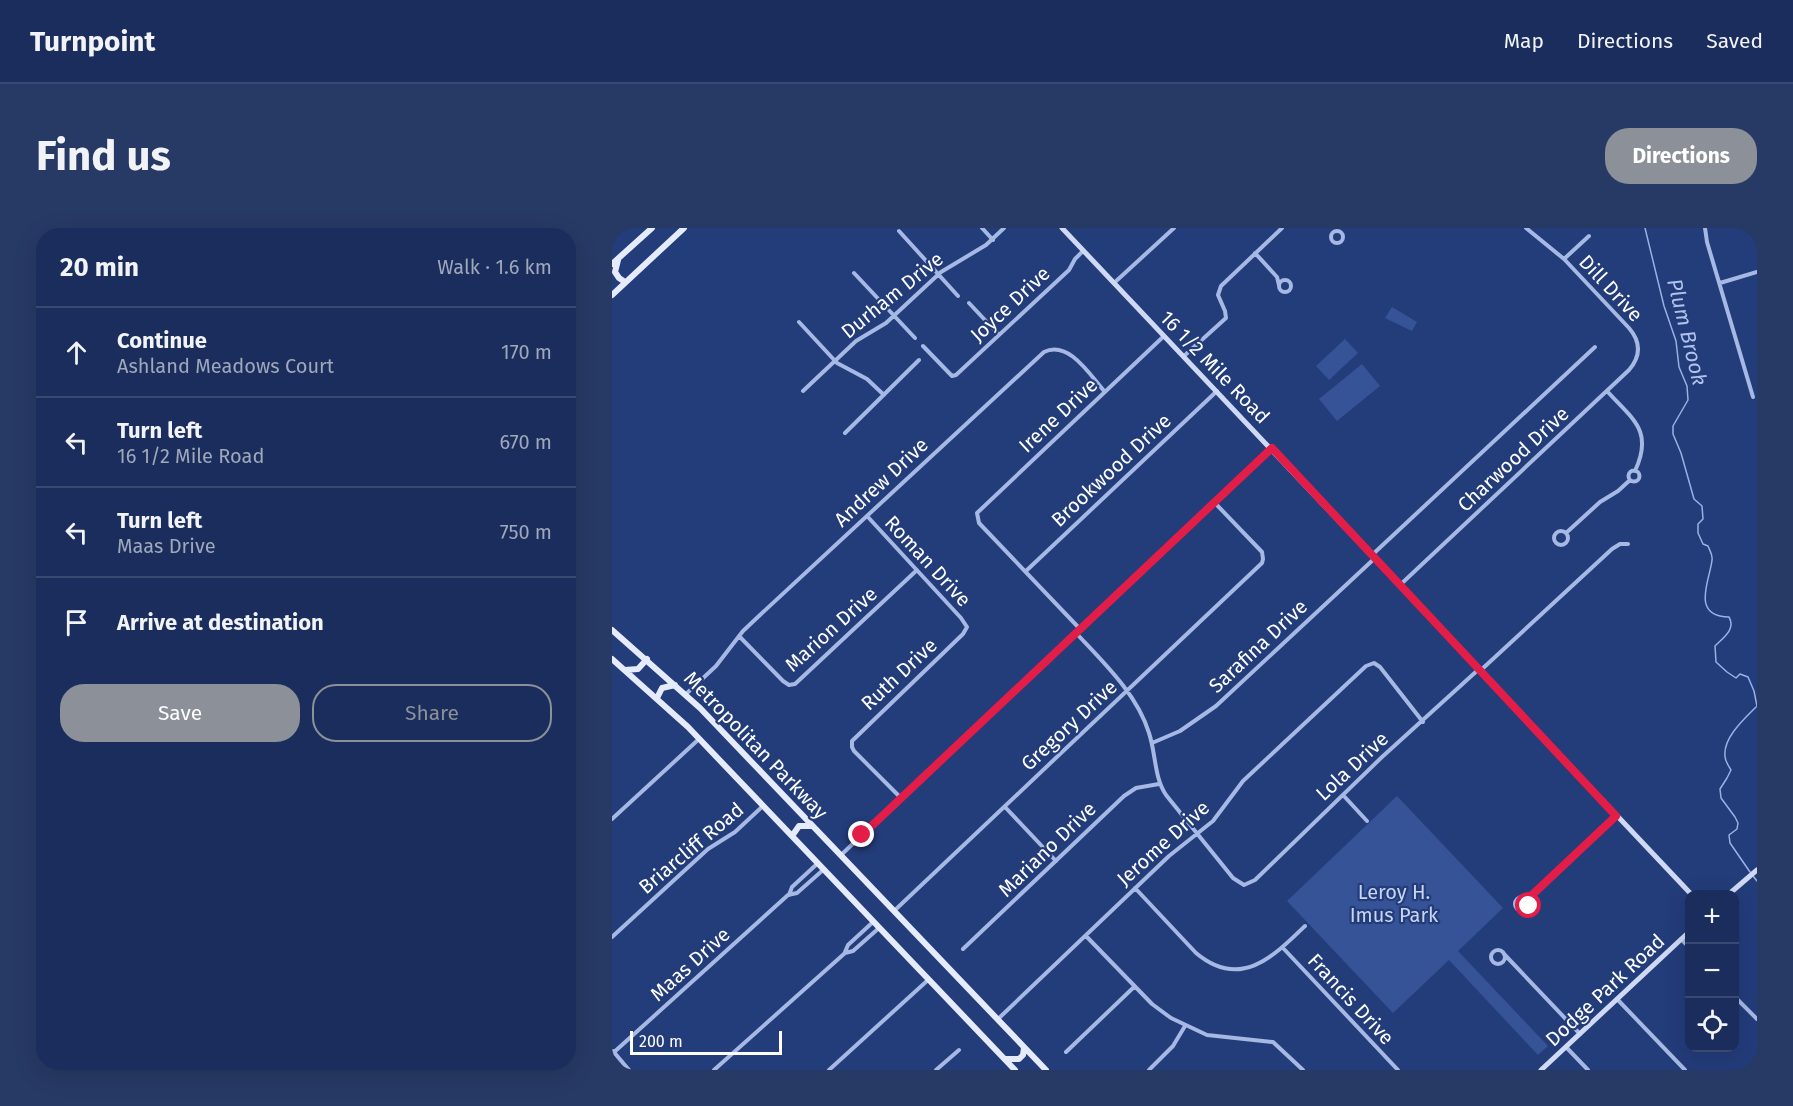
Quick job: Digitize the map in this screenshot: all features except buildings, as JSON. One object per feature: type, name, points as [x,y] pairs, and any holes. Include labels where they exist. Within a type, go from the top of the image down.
[{"type":"main road","points":[[612,264],[652,228]]},
{"type":"main road","points":[[612,295],[684,228]]},
{"type":"main road","points":[[620,257],[615,272],[625,282]]},
{"type":"main road","name":"Metropolitan Parkway","points":[[612,630],[686,694],[1046,1070]]},
{"type":"main road","name":"Metropolitan Parkway","points":[[612,659],[699,739],[1015,1070]]},
{"type":"main road","points":[[624,670],[638,669],[647,660]]},
{"type":"main road","points":[[657,698],[662,688],[676,685]]},
{"type":"main road","points":[[792,836],[799,826],[805,824],[813,826]]},
{"type":"main road","points":[[1005,1059],[1019,1059],[1023,1055],[1024,1048]]},
{"type":"street","points":[[982,228],[993,240]]},
{"type":"street","name":"Durham Drive","points":[[803,391],[856,341],[878,329],[894,316],[938,274],[993,240],[1004,228]]},
{"type":"street","name":"16 1/2 Mile Road","points":[[1062,228],[1481,669],[1687,890]]},
{"type":"street","points":[[1114,284],[1174,228]]},
{"type":"street","points":[[1184,356],[1226,318],[1226,311],[1218,298],[1218,289],[1282,228]]},
{"type":"street","points":[[1329,228],[1343,234],[1341,241],[1333,241],[1329,228]]},
{"type":"street","name":"Dill Drive","points":[[1526,228],[1564,259],[1629,328],[1637,340],[1638,350]]},
{"type":"street","points":[[1705,228],[1753,397]]},
{"type":"street","points":[[899,231],[958,296]]},
{"type":"street","points":[[1331,236],[1336,231]]},
{"type":"street","points":[[1564,259],[1589,236]]},
{"type":"street","name":"Joyce Drive","points":[[923,346],[954,376],[1069,270],[1083,251]]},
{"type":"street","points":[[1255,253],[1277,277],[1290,283],[1290,289],[1282,291],[1277,277]]},
{"type":"street","points":[[1720,283],[1757,272]]},
{"type":"street","points":[[854,273],[915,338]]},
{"type":"street","points":[[1279,285],[1284,280]]},
{"type":"street","points":[[969,303],[999,335]]},
{"type":"street","points":[[799,322],[835,361],[846,370],[867,379],[884,395]]},
{"type":"street","name":"Irene Drive","points":[[1026,571],[979,523],[976,517],[980,509],[1165,336]]},
{"type":"street","name":"Sarafina Drive","points":[[1152,743],[1180,731],[1216,706],[1595,347]]},
{"type":"street","name":"Andrew Drive","points":[[686,694],[716,666],[739,636],[1047,350],[1055,348],[1068,352],[1105,392]]},
{"type":"street","name":"Charwood Drive","points":[[1400,585],[1607,391],[1632,366],[1638,350]]},
{"type":"street","points":[[845,433],[919,360]]},
{"type":"street","name":"Brookwood Drive","points":[[1026,571],[1217,391]]},
{"type":"street","points":[[1607,391],[1640,430],[1643,447],[1635,471]]},
{"type":"street","points":[[841,855],[1272,448]]},
{"type":"street","points":[[1630,480],[1635,482],[1639,478],[1638,472],[1635,471]]},
{"type":"street","points":[[1630,480],[1629,473],[1635,471]]},
{"type":"street","points":[[1566,533],[1600,502],[1630,480]]},
{"type":"street","name":"Gregory Drive","points":[[894,911],[1259,566],[1263,559],[1258,548],[1214,502]]},
{"type":"street","name":"Roman Drive","points":[[867,516],[967,627]]},
{"type":"street","name":"Lola Drive","points":[[1196,834],[1233,878],[1244,885],[1255,880],[1382,757],[1612,549],[1620,544],[1628,544]]},
{"type":"street","name":"Marion Drive","points":[[739,636],[783,681],[789,685],[795,684],[917,570]]},
{"type":"street","points":[[1026,571],[1127,691],[1144,719],[1152,743],[1159,784],[1196,834]]},
{"type":"street","name":"Ruth Drive","points":[[901,798],[854,751],[851,744],[857,734],[963,634],[967,627]]},
{"type":"street","name":"Jerome Drive","points":[[998,1020],[1135,888],[1217,817],[1243,781],[1366,666],[1374,663],[1380,668],[1423,722]]},
{"type":"street","points":[[612,819],[699,739]]},
{"type":"street","name":"Mariano Drive","points":[[963,950],[1124,796],[1136,788],[1159,784]]},
{"type":"street","points":[[1343,795],[1367,821]]},
{"type":"street","name":"Briarcliff Road","points":[[612,938],[704,853],[735,832],[764,806]]},
{"type":"street","points":[[1005,807],[1056,861]]},
{"type":"street","points":[[1532,895],[1519,898],[1516,901],[1516,908],[1525,911],[1532,895],[1616,816]]},
{"type":"street","name":"Maas Drive","points":[[788,896],[792,887],[818,863]]},
{"type":"street","name":"Maas Drive","points":[[613,1052],[788,896],[797,893],[823,869]]},
{"type":"street","points":[[1734,890],[1757,870]]},
{"type":"street","points":[[1135,888],[1196,953],[1215,964],[1233,969],[1252,967],[1265,961],[1305,926]]},
{"type":"street","points":[[1523,897],[1529,903]]},
{"type":"street","points":[[714,1070],[845,953],[848,945],[873,922]]},
{"type":"street","points":[[845,953],[853,951],[879,928]]},
{"type":"street","points":[[1086,936],[1134,987],[1164,1014],[1200,1033],[1273,1042],[1303,1070]]},
{"type":"street","name":"Dodge Park Road","points":[[1541,1070],[1685,936]]},
{"type":"street","points":[[1681,939],[1685,944]]},
{"type":"street","name":"Francis Drive","points":[[1282,948],[1398,1070]]},
{"type":"street","points":[[1511,961],[1495,963],[1491,956],[1497,950],[1504,954],[1511,961],[1580,1034]]},
{"type":"street","points":[[1502,963],[1505,959],[1504,954]]},
{"type":"street","points":[[829,1070],[929,980]]},
{"type":"street","points":[[1065,1052],[1134,987]]},
{"type":"street","points":[[1736,998],[1757,1019]]},
{"type":"street","points":[[1617,999],[1685,1070]]},
{"type":"street","points":[[1149,1070],[1173,1046],[1185,1026]]},
{"type":"street","points":[[1566,1047],[1588,1070]]},
{"type":"street","points":[[936,1070],[959,1050]]},
{"type":"street","points":[[613,1052],[629,1070]]},
{"type":"green space","points":[[1392,307],[1417,322],[1412,331],[1385,318]]},
{"type":"green space","points":[[1345,339],[1358,353],[1329,380],[1316,366]]},
{"type":"green space","points":[[1362,364],[1380,386],[1337,421],[1319,399]]},
{"type":"green space","name":"Leroy H. Imus Park","points":[[1397,796],[1503,908],[1458,951],[1548,1046],[1538,1055],[1449,960],[1393,1013],[1287,901]]},
{"type":"waterway","name":"Plum Brook","points":[[1645,228],[1664,306],[1676,341],[1679,367],[1687,386],[1688,400],[1673,426],[1673,434],[1694,499],[1702,506],[1703,519],[1698,524],[1698,533],[1712,556],[1706,587],[1706,604],[1717,615],[1729,617],[1731,621],[1728,633],[1715,646],[1716,662],[1736,678],[1740,674],[1748,677],[1757,706]]},
{"type":"waterway","name":"Plum Brook","points":[[1750,872],[1730,843],[1729,835],[1737,829],[1738,823],[1721,798],[1720,789],[1731,770],[1725,758],[1727,742],[1735,729],[1756,707]]},
{"type":"waterway","name":"Plum Brook","points":[[1753,876],[1757,881]]},
{"type":"route","points":[[862,835],[1272,448],[1616,816],[1532,895],[1529,906]]}]
